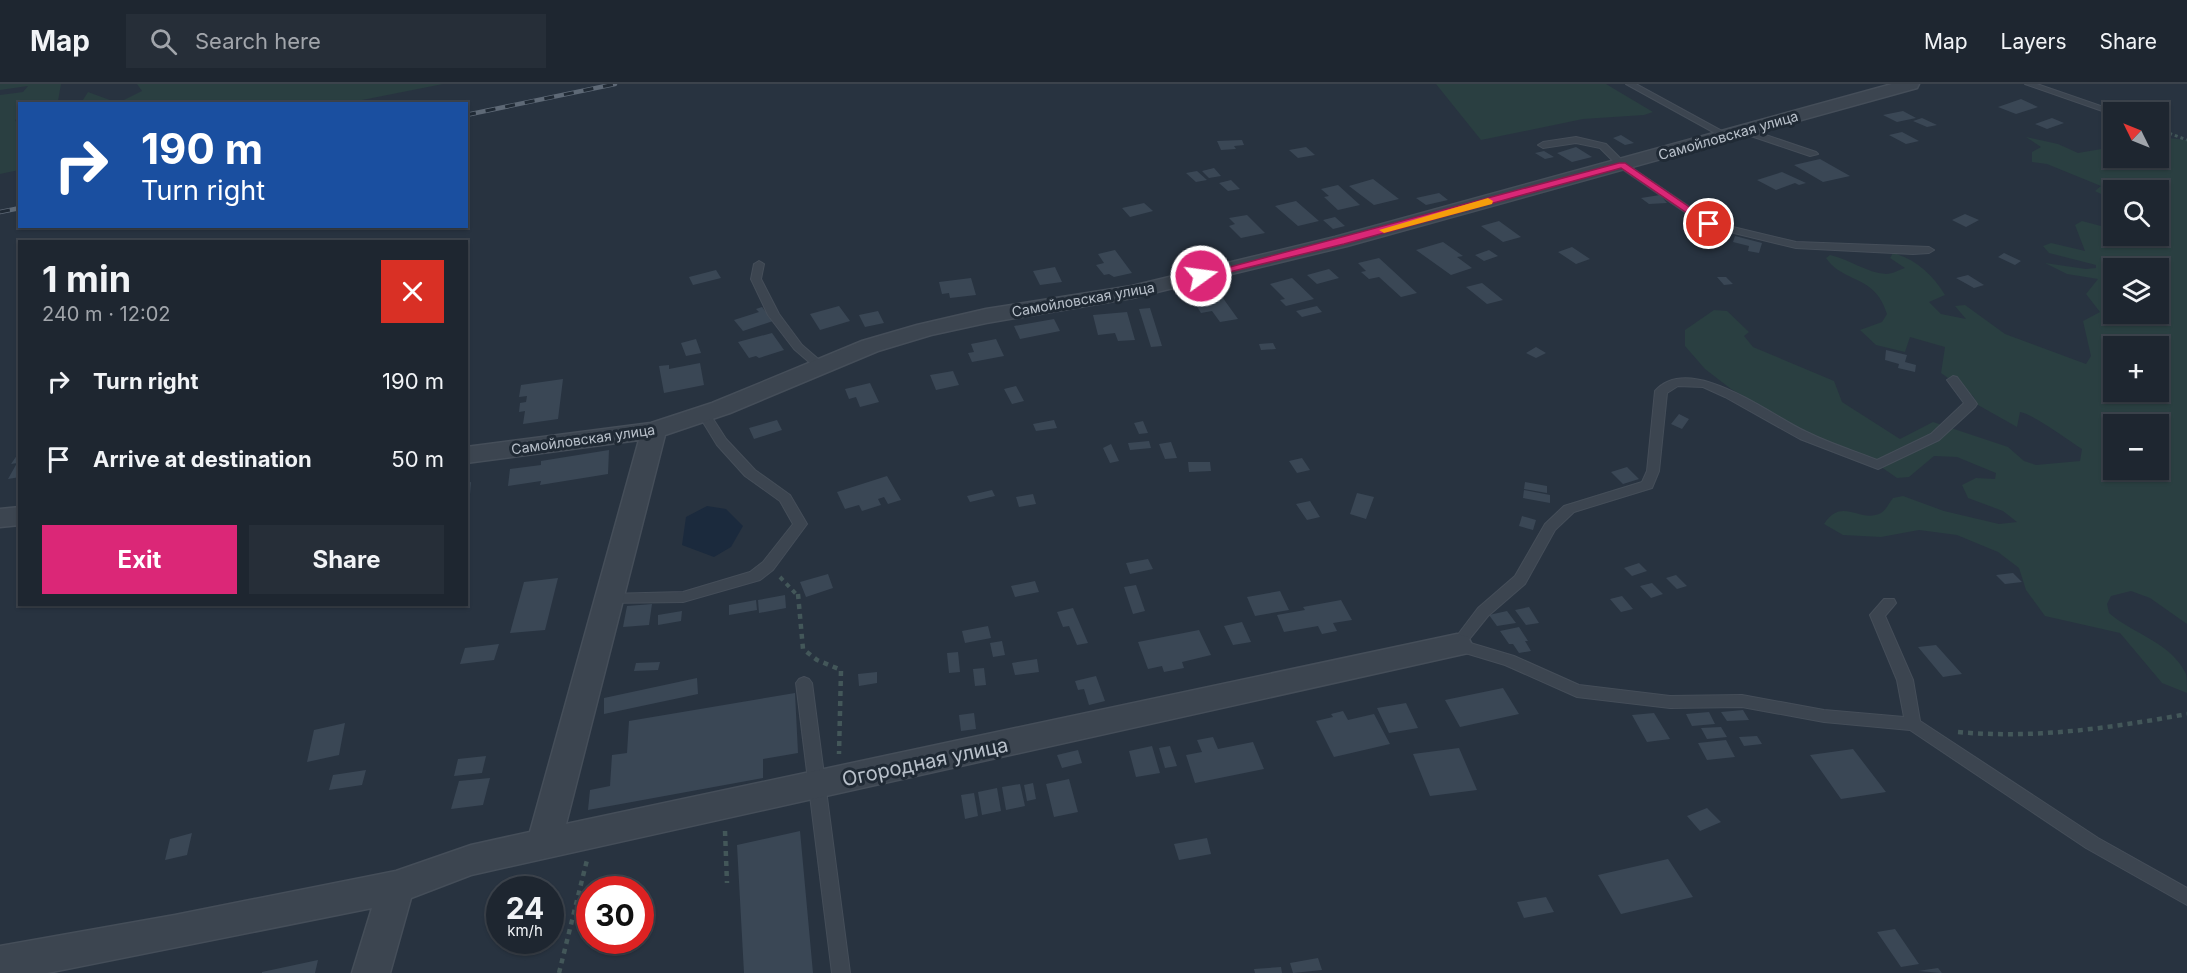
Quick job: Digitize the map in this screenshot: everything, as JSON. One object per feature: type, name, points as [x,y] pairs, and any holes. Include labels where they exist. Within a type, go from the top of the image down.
[{"type":"street","name":"Самойловская улица","points":[[468,455],[654,430],[770,389],[870,346],[925,330],[986,316],[1132,292],[1340,242],[1911,84]]},
{"type":"street","points":[[544,844],[654,430]]},
{"type":"street","points":[[0,518],[18,516]]},
{"type":"street","name":"Огородная улица","points":[[0,964],[175,932],[396,887],[471,860],[1457,645]]},
{"type":"street","points":[[371,973],[396,887]]},
{"type":"lane","points":[[1630,84],[1736,134],[1813,154]]},
{"type":"lane","points":[[2029,84],[2103,109]]},
{"type":"lane","points":[[1544,145],[1576,140],[1603,146],[1622,165],[1709,224],[1796,245],[1903,251],[1929,250]]},
{"type":"lane","points":[[759,264],[756,279],[774,315],[798,346],[820,366]]},
{"type":"lane","points":[[1953,380],[1971,404],[1935,437],[1878,465],[1804,436],[1729,394],[1705,384],[1677,382],[1661,390],[1653,471],[1647,485],[1569,509],[1550,527],[1520,580],[1483,612],[1457,645],[1509,660],[1577,691],[1670,702],[1742,701],[1824,716],[1913,724],[2092,843],[2187,897]]},
{"type":"lane","points":[[608,599],[683,597],[755,576],[768,566],[800,524],[785,498],[750,473],[721,442],[704,414]]},
{"type":"lane","points":[[1889,603],[1876,615],[1905,680],[1913,724]]},
{"type":"lane","points":[[804,683],[826,784],[841,973]]},
{"type":"path","points":[[2169,133],[2187,140]]},
{"type":"path","points":[[768,566],[798,593],[803,649],[817,660],[841,670],[841,740],[826,784]]},
{"type":"path","points":[[1956,731],[1993,736],[2076,729],[2187,714]]},
{"type":"path","points":[[724,806],[727,883]]},
{"type":"path","points":[[559,973],[594,835]]},
{"type":"green space","points":[[0,84],[61,84],[58,101],[18,102],[18,118],[15,120],[18,124],[18,170],[0,174],[0,95],[23,92],[28,86],[0,90]]},
{"type":"green space","points":[[137,84],[443,84],[352,102],[120,102],[142,91]]},
{"type":"green space","points":[[1436,84],[1606,84],[1653,112],[1644,115],[1583,119],[1481,140]]},
{"type":"green space","points":[[88,92],[115,102],[82,102]]},
{"type":"green space","points":[[2026,137],[2058,144],[2078,153],[2103,149],[2103,168],[2169,168],[2169,138],[2187,140],[2187,624],[2150,598],[2131,591],[2111,596],[2107,604],[2109,613],[2162,647],[2180,663],[2186,674],[2187,693],[2162,683],[2120,633],[2045,616],[2026,590],[2019,568],[1998,552],[1957,535],[1919,530],[1881,537],[1843,535],[1824,524],[1838,512],[1866,515],[1881,513],[1893,498],[1903,496],[1944,511],[1999,524],[2017,522],[2003,511],[1968,498],[1962,485],[1976,478],[1995,479],[1996,473],[1957,457],[1934,456],[1909,477],[1897,478],[1864,455],[1840,452],[1731,389],[1705,369],[1685,346],[1685,330],[1714,310],[1727,311],[1749,332],[1744,336],[1753,347],[1834,381],[1842,402],[1900,439],[1933,422],[2008,447],[2024,461],[2036,465],[2080,461],[2082,449],[2034,418],[2020,412],[2017,427],[1978,405],[1973,396],[1941,373],[1945,347],[1910,337],[1905,352],[1876,345],[1860,330],[1882,322],[1887,314],[1882,301],[1875,292],[1841,272],[1826,258],[1830,255],[1886,274],[1905,268],[1890,258],[1893,253],[1909,259],[1929,275],[1945,295],[1929,302],[1941,314],[1966,319],[1955,306],[1965,305],[2005,334],[2086,364],[2091,356],[2083,321],[2100,312],[2086,294],[2098,279],[2067,274],[2045,263],[2086,269],[2096,268],[2096,265],[2049,253],[2043,246],[2051,243],[2085,251],[2075,225],[2082,221],[2103,225],[2103,246],[2169,246],[2169,180],[2103,180],[2103,195],[2095,191],[2101,186],[2047,164],[2032,162],[2032,152],[2041,147]]},
{"type":"water","points":[[707,506],[726,509],[743,526],[731,547],[714,557],[682,545],[686,517]]},
{"type":"building","points":[[2021,99],[2038,107],[2016,114],[1998,107]]},
{"type":"building","points":[[1903,111],[1916,118],[1897,122],[1883,115]]},
{"type":"building","points":[[1922,118],[1937,125],[1927,127],[1913,121]]},
{"type":"building","points":[[2052,118],[2064,123],[2047,129],[2035,124]]},
{"type":"building","points":[[1902,132],[1919,141],[1906,144],[1889,135]]},
{"type":"building","points":[[1621,135],[1634,143],[1625,145],[1613,138]]},
{"type":"building","points":[[1242,140],[1244,145],[1234,146],[1236,149],[1221,150],[1217,141]]},
{"type":"building","points":[[1306,147],[1315,155],[1298,158],[1289,150]]},
{"type":"building","points":[[1576,147],[1592,157],[1572,162],[1557,153]]},
{"type":"building","points":[[1544,151],[1554,157],[1545,159],[1535,153]]},
{"type":"building","points":[[1820,159],[1850,176],[1823,182],[1794,165]]},
{"type":"building","points":[[1214,168],[1221,176],[1209,178],[1202,171]]},
{"type":"building","points":[[1197,171],[1207,180],[1196,182],[1186,173]]},
{"type":"building","points":[[1782,172],[1806,183],[1799,185],[1795,183],[1776,190],[1757,180]]},
{"type":"building","points":[[1373,179],[1399,199],[1374,205],[1349,186]]},
{"type":"building","points":[[1231,180],[1240,189],[1228,191],[1219,183]]},
{"type":"building","points":[[1338,185],[1360,205],[1338,210],[1324,197],[1329,196],[1321,189]]},
{"type":"building","points":[[1439,193],[1448,200],[1426,205],[1416,198]]},
{"type":"building","points":[[1660,195],[1667,203],[1649,204],[1641,198]]},
{"type":"building","points":[[1296,201],[1319,221],[1298,226],[1275,206]]},
{"type":"building","points":[[1144,203],[1153,211],[1130,217],[1122,208]]},
{"type":"building","points":[[1965,214],[1979,220],[1966,227],[1952,220]]},
{"type":"building","points":[[1247,215],[1265,233],[1241,238],[1229,226],[1235,224],[1229,218]]},
{"type":"building","points":[[1335,217],[1345,226],[1333,229],[1323,220]]},
{"type":"building","points":[[1499,221],[1521,237],[1503,242],[1481,226]]},
{"type":"building","points":[[1735,236],[1762,243],[1759,253],[1748,251],[1749,246],[1733,242]]},
{"type":"building","points":[[1443,242],[1463,256],[1457,257],[1472,268],[1451,275],[1416,250]]},
{"type":"building","points":[[1572,247],[1590,259],[1576,264],[1558,252]]},
{"type":"building","points":[[1115,250],[1132,273],[1114,277],[1109,274],[1104,275],[1096,265],[1104,263],[1098,254]]},
{"type":"building","points":[[1489,250],[1498,256],[1484,261],[1475,255]]},
{"type":"building","points":[[2004,253],[2021,261],[2015,265],[1998,257]]},
{"type":"building","points":[[1379,258],[1417,293],[1401,297],[1379,277],[1369,279],[1361,272],[1366,271],[1358,263]]},
{"type":"building","points":[[1055,267],[1062,282],[1040,285],[1033,271]]},
{"type":"building","points":[[1329,269],[1339,278],[1317,284],[1307,275]]},
{"type":"building","points":[[716,270],[721,278],[693,285],[689,277]]},
{"type":"building","points":[[1968,275],[1984,285],[1974,288],[1956,278]]},
{"type":"building","points":[[1717,277],[1726,277],[1733,284],[1724,285]]},
{"type":"building","points":[[971,278],[976,295],[950,298],[949,293],[942,294],[939,282]]},
{"type":"building","points":[[1292,278],[1314,299],[1286,306],[1280,300],[1285,299],[1270,284]]},
{"type":"building","points":[[1482,283],[1503,300],[1487,304],[1466,287]]},
{"type":"building","points":[[1220,294],[1238,319],[1220,322],[1212,311],[1201,313],[1192,299]]},
{"type":"building","points":[[839,306],[850,321],[820,330],[810,314]]},
{"type":"building","points":[[1317,306],[1322,312],[1302,317],[1296,311]]},
{"type":"building","points":[[762,307],[773,321],[743,331],[734,320],[759,312],[756,309]]},
{"type":"building","points":[[1150,308],[1162,346],[1151,347],[1139,309]]},
{"type":"building","points":[[878,311],[884,323],[865,327],[859,315]]},
{"type":"building","points":[[1127,312],[1135,340],[1118,341],[1115,333],[1098,335],[1093,315]]},
{"type":"building","points":[[1054,319],[1060,331],[1020,339],[1014,326]]},
{"type":"building","points":[[772,333],[784,350],[759,358],[756,356],[749,358],[738,342]]},
{"type":"building","points":[[696,339],[701,353],[686,356],[681,343]]},
{"type":"building","points":[[996,339],[1004,356],[972,362],[968,353],[974,352],[971,344]]},
{"type":"building","points":[[1273,343],[1276,349],[1261,350],[1259,344]]},
{"type":"building","points":[[1536,347],[1546,353],[1536,358],[1526,353]]},
{"type":"building","points":[[1886,350],[1907,355],[1905,362],[1916,365],[1915,372],[1898,368],[1899,364],[1885,360]]},
{"type":"building","points":[[700,363],[704,385],[664,393],[659,366],[669,365],[669,369]]},
{"type":"building","points":[[953,371],[959,385],[936,390],[930,375]]},
{"type":"building","points":[[563,379],[558,419],[523,424],[525,411],[519,412],[520,403],[526,402],[527,396],[519,397],[521,385]]},
{"type":"building","points":[[870,383],[879,402],[860,407],[856,397],[849,399],[845,389]]},
{"type":"building","points":[[1016,386],[1024,401],[1012,404],[1004,389]]},
{"type":"building","points":[[1679,414],[1689,419],[1682,429],[1671,424]]},
{"type":"building","points":[[777,420],[782,430],[754,439],[749,428]]},
{"type":"building","points":[[1054,420],[1057,428],[1036,431],[1033,424]]},
{"type":"building","points":[[1143,421],[1148,433],[1139,434],[1134,423]]},
{"type":"building","points":[[1149,441],[1151,448],[1130,450],[1128,443]]},
{"type":"building","points":[[1171,442],[1177,458],[1165,459],[1159,444]]},
{"type":"building","points":[[1111,444],[1119,461],[1110,463],[1103,448]]},
{"type":"building","points":[[609,450],[608,474],[540,485],[541,481],[508,486],[510,469],[541,465],[541,461]]},
{"type":"building","points":[[18,454],[18,477],[8,479],[17,463],[11,464]]},
{"type":"building","points":[[1302,458],[1310,470],[1297,473],[1289,461]]},
{"type":"building","points":[[1188,462],[1210,462],[1211,471],[1189,472]]},
{"type":"building","points":[[1627,467],[1639,479],[1623,484],[1611,472]]},
{"type":"building","points":[[887,476],[901,500],[888,504],[884,497],[878,499],[881,505],[862,511],[859,505],[845,509],[837,492]]},
{"type":"building","points":[[471,482],[469,507],[468,507],[468,483]]},
{"type":"building","points":[[1525,482],[1547,486],[1547,493],[1524,489]]},
{"type":"building","points":[[992,490],[995,496],[970,502],[967,496]]},
{"type":"building","points":[[1524,490],[1550,495],[1550,503],[1523,498]]},
{"type":"building","points":[[1357,493],[1374,497],[1366,519],[1350,514]]},
{"type":"building","points":[[1033,494],[1036,504],[1019,507],[1016,497]]},
{"type":"building","points":[[1310,501],[1320,517],[1307,520],[1296,504]]},
{"type":"building","points":[[1522,516],[1536,520],[1533,530],[1519,526]]},
{"type":"building","points":[[1148,559],[1153,569],[1130,574],[1126,563]]},
{"type":"building","points":[[1639,563],[1647,571],[1632,576],[1624,568]]},
{"type":"building","points":[[2013,573],[2022,582],[2005,584],[1996,575]]},
{"type":"building","points":[[828,574],[833,588],[806,597],[800,582]]},
{"type":"building","points":[[1676,575],[1687,586],[1677,589],[1666,578]]},
{"type":"building","points":[[558,578],[545,630],[510,633],[524,582]]},
{"type":"building","points":[[1035,581],[1039,592],[1015,597],[1011,586]]},
{"type":"building","points":[[1652,583],[1663,594],[1651,598],[1640,586]]},
{"type":"building","points":[[1136,585],[1145,611],[1133,614],[1124,587]]},
{"type":"building","points":[[1280,591],[1289,610],[1255,616],[1247,597]]},
{"type":"building","points":[[785,595],[786,608],[759,613],[758,600]]},
{"type":"building","points":[[1622,596],[1633,609],[1621,612],[1610,599]]},
{"type":"building","points":[[756,600],[757,610],[729,615],[729,605]]},
{"type":"building","points":[[1341,600],[1352,620],[1333,623],[1337,631],[1322,634],[1318,626],[1284,632],[1277,615],[1305,610],[1303,607]]},
{"type":"building","points":[[652,604],[649,625],[623,627],[627,606]]},
{"type":"building","points":[[1529,607],[1539,623],[1526,625],[1515,610]]},
{"type":"building","points":[[1073,608],[1088,643],[1077,645],[1069,626],[1063,627],[1057,612]]},
{"type":"building","points":[[682,611],[681,621],[658,625],[658,615]]},
{"type":"building","points":[[1507,611],[1516,623],[1497,626],[1489,615]]},
{"type":"building","points":[[1242,622],[1251,642],[1233,645],[1224,626]]},
{"type":"building","points":[[988,626],[991,638],[965,643],[962,631]]},
{"type":"building","points":[[1519,627],[1531,651],[1519,653],[1500,631]]},
{"type":"building","points":[[1199,630],[1211,655],[1182,662],[1184,668],[1164,672],[1162,666],[1148,669],[1138,642]]},
{"type":"building","points":[[1002,641],[1005,655],[993,657],[990,643]]},
{"type":"building","points":[[499,644],[494,660],[460,664],[465,648]]},
{"type":"building","points":[[1936,645],[1962,674],[1943,677],[1918,647]]},
{"type":"building","points":[[958,652],[960,672],[949,673],[947,653]]},
{"type":"building","points":[[1037,659],[1039,672],[1015,675],[1012,663]]},
{"type":"building","points":[[660,662],[658,670],[634,671],[636,663]]},
{"type":"building","points":[[984,668],[986,685],[975,686],[973,669]]},
{"type":"building","points":[[877,672],[877,683],[859,686],[858,674]]},
{"type":"building","points":[[1096,676],[1105,701],[1089,705],[1084,689],[1078,690],[1075,681]]},
{"type":"building","points":[[697,678],[698,694],[604,714],[604,698]]},
{"type":"building","points":[[1503,688],[1519,714],[1460,727],[1445,700]]},
{"type":"building","points":[[795,693],[798,753],[763,759],[763,778],[588,810],[590,790],[610,786],[612,755],[627,753],[629,721]]},
{"type":"building","points":[[1406,703],[1418,728],[1389,733],[1377,708]]},
{"type":"building","points":[[1743,710],[1749,720],[1727,721],[1721,712]]},
{"type":"building","points":[[1343,711],[1348,720],[1374,714],[1390,744],[1334,757],[1316,721],[1333,717],[1331,714]]},
{"type":"building","points":[[1709,712],[1715,724],[1692,726],[1686,714]]},
{"type":"building","points":[[974,713],[976,729],[961,731],[959,715]]},
{"type":"building","points":[[1654,713],[1670,739],[1647,742],[1632,715]]},
{"type":"building","points":[[345,723],[339,755],[307,762],[314,730]]},
{"type":"building","points":[[1721,727],[1727,737],[1707,739],[1701,728]]},
{"type":"building","points":[[1757,736],[1762,744],[1744,746],[1739,737]]},
{"type":"building","points":[[1213,737],[1218,749],[1253,742],[1264,769],[1195,783],[1186,755],[1202,752],[1197,740]]},
{"type":"building","points":[[1726,740],[1735,757],[1707,760],[1698,743]]},
{"type":"building","points":[[1152,746],[1160,773],[1136,777],[1129,751]]},
{"type":"building","points":[[1170,746],[1177,766],[1165,768],[1159,748]]},
{"type":"building","points":[[1459,748],[1477,790],[1430,796],[1413,754]]},
{"type":"building","points":[[1853,749],[1886,792],[1841,799],[1810,755]]},
{"type":"building","points":[[1078,750],[1082,763],[1062,768],[1057,755]]},
{"type":"building","points":[[486,756],[482,773],[454,776],[458,759]]},
{"type":"building","points":[[366,770],[362,785],[329,790],[333,775]]},
{"type":"building","points":[[490,778],[483,805],[451,809],[459,781]]},
{"type":"building","points":[[1069,779],[1078,812],[1054,817],[1046,784]]},
{"type":"building","points":[[1033,783],[1036,799],[1027,801],[1024,785]]},
{"type":"building","points":[[1020,784],[1025,806],[1006,810],[1002,787]]},
{"type":"building","points":[[997,788],[1001,811],[982,815],[978,792]]},
{"type":"building","points":[[974,793],[978,816],[965,819],[961,795]]},
{"type":"building","points":[[1707,808],[1721,822],[1700,831],[1687,816]]},
{"type":"building","points":[[800,831],[813,973],[744,973],[737,845]]},
{"type":"building","points":[[192,833],[187,855],[165,860],[170,839]]},
{"type":"building","points":[[1207,838],[1211,854],[1179,860],[1174,844]]},
{"type":"building","points":[[1668,859],[1693,897],[1621,914],[1598,875]]},
{"type":"building","points":[[1546,897],[1554,912],[1524,918],[1517,902]]},
{"type":"building","points":[[1895,929],[1919,964],[1901,967],[1877,932]]},
{"type":"building","points":[[1318,958],[1322,970],[1293,973],[1290,963]]},
{"type":"building","points":[[318,960],[315,973],[262,973],[262,972]]},
{"type":"building","points":[[1281,967],[1282,973],[1255,973],[1254,969]]},
{"type":"building","points":[[1938,968],[1942,973],[1918,971]]},
{"type":"railway","points":[[468,115],[615,84]]},
{"type":"railway","points":[[0,212],[18,208]]},
{"type":"slow traffic","points":[[1384,230],[1488,201]]},
{"type":"route","points":[[1201,276],[1340,242],[1622,165],[1709,224]]}]
